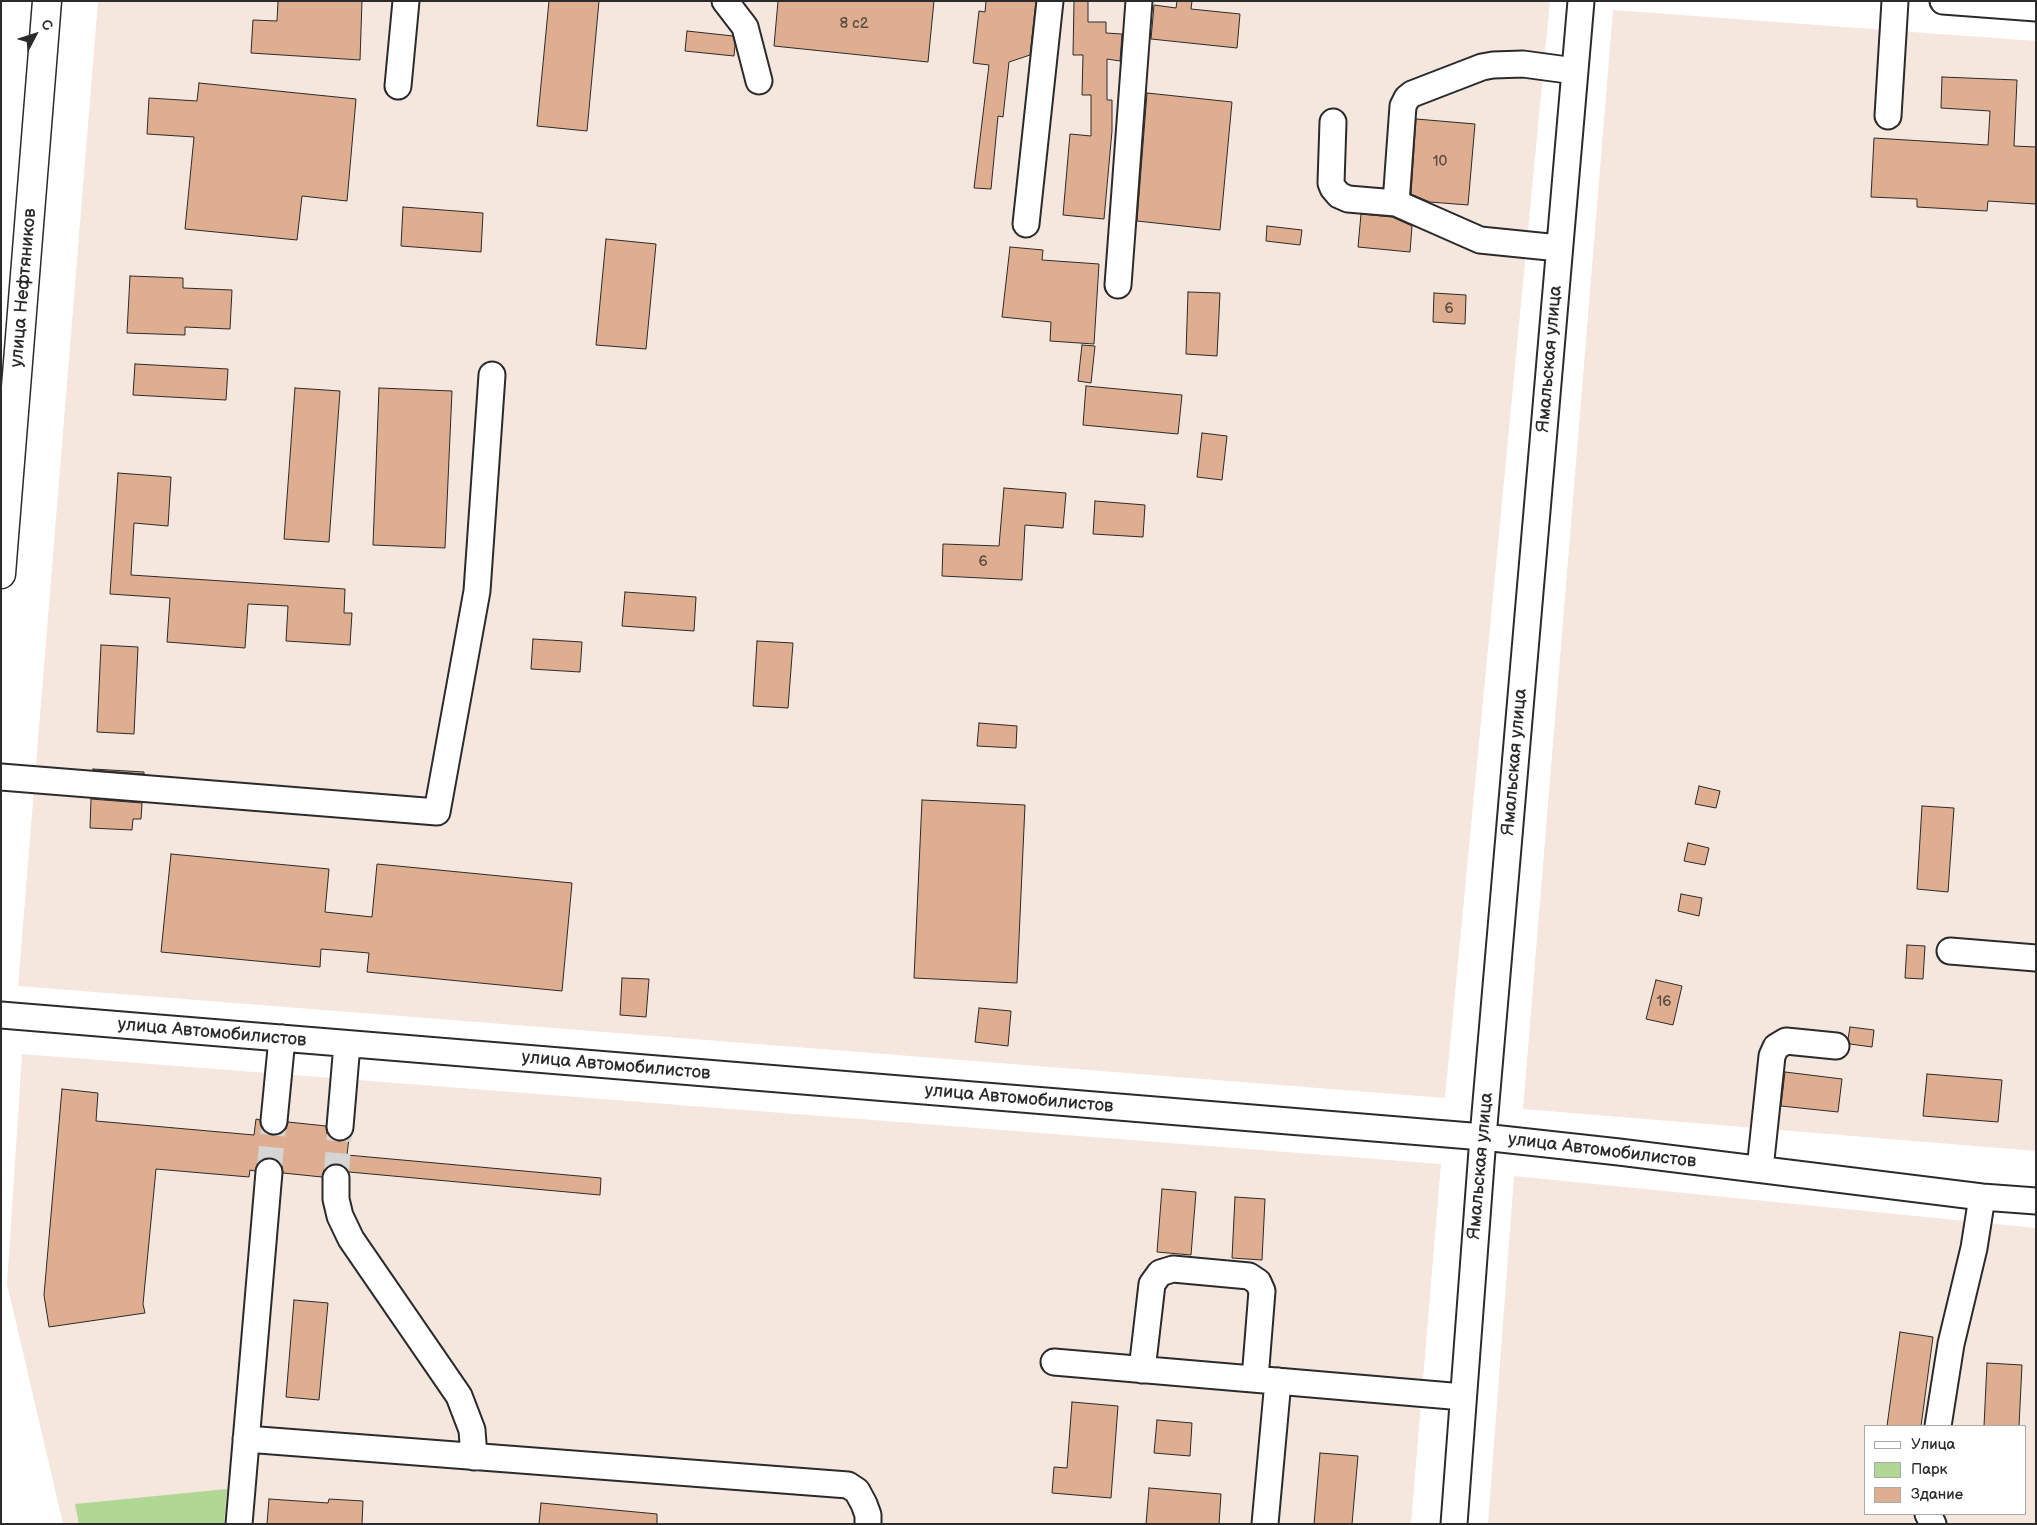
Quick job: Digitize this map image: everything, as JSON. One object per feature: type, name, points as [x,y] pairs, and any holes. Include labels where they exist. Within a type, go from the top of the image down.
[{"type":"main road","name":"улица Нефтяников","points":[[1,574],[47,1]]},
{"type":"street","points":[[398,86],[406,1]]},
{"type":"street","points":[[725,1],[746,27],[759,81]]},
{"type":"street","points":[[1026,224],[1050,1]]},
{"type":"street","points":[[1118,285],[1139,1]]},
{"type":"street","name":"Ямальская улица","points":[[1454,1524],[1483,1137],[1581,1]]},
{"type":"street","points":[[1888,116],[1895,1]]},
{"type":"street","points":[[1943,1],[2036,8]]},
{"type":"street","points":[[1396,203],[1403,106],[1407,98],[1412,94],[1482,67],[1493,65],[1523,64],[1575,71]]},
{"type":"street","points":[[1333,122],[1331,183],[1339,195],[1348,199],[1396,203],[1480,240],[1560,248]]},
{"type":"street","points":[[1,777],[437,812],[477,591],[492,376]]},
{"type":"street","points":[[1950,951],[2036,958]]},
{"type":"street","name":"улица Автомобилистов","points":[[1,1016],[1483,1137],[2036,1202]]},
{"type":"street","points":[[274,1121],[282,1038]]},
{"type":"street","points":[[1760,1169],[1772,1056],[1776,1047],[1786,1041],[1836,1046]]},
{"type":"street","points":[[340,1128],[347,1044]]},
{"type":"street","points":[[238,1524],[270,1172]]},
{"type":"street","points":[[336,1178],[336,1199],[340,1216],[351,1239],[458,1396],[472,1430],[474,1457]]},
{"type":"street","points":[[1938,1425],[1951,1344],[1974,1248],[1982,1197]]},
{"type":"street","points":[[1142,1370],[1152,1284],[1160,1273],[1173,1269],[1249,1276],[1258,1282],[1262,1291],[1266,1380],[1265,1524]]},
{"type":"street","points":[[1054,1362],[1463,1397]]},
{"type":"street","points":[[246,1439],[848,1485],[857,1491],[864,1504],[868,1514],[868,1524]]},
{"type":"shaded area","points":[[98,1],[1550,1],[1445,1098],[18,986]]},
{"type":"shaded area","points":[[1613,10],[2036,41],[2036,1151],[1523,1109]]},
{"type":"shaded area","points":[[22,1054],[1441,1164],[1411,1524],[63,1524],[7,1284]]},
{"type":"shaded area","points":[[1514,1176],[2036,1228],[2036,1524],[1488,1524]]},
{"type":"green space","points":[[227,1489],[224,1524],[79,1524],[75,1504]]},
{"type":"building","points":[[278,1],[362,1],[360,60],[251,53],[253,20],[277,21]]},
{"type":"building","points":[[549,1],[599,1],[587,131],[537,126]]},
{"type":"building","points":[[778,1],[934,1],[928,62],[774,46]]},
{"type":"building","points":[[986,1],[1036,1],[1030,55],[1009,62],[1003,117],[998,116],[991,189],[974,188],[989,65],[973,63],[979,11],[985,12]]},
{"type":"building","points":[[1074,1],[1088,1],[1088,22],[1106,22],[1106,33],[1122,34],[1120,61],[1107,59],[1107,100],[1112,100],[1112,131],[1104,219],[1063,215],[1070,134],[1091,136],[1091,95],[1082,95],[1083,55],[1073,55]]},
{"type":"building","points":[[1177,1],[1192,1],[1191,9],[1240,14],[1237,48],[1151,39],[1154,5],[1176,8]]},
{"type":"building","points":[[687,31],[733,36],[735,45],[734,56],[685,51]]},
{"type":"building","points":[[1942,77],[2017,80],[2014,146],[2036,147],[2036,204],[1988,201],[1987,211],[1917,207],[1917,199],[1871,197],[1874,138],[1988,145],[1990,111],[1941,108]]},
{"type":"building","points":[[199,83],[356,99],[347,201],[302,196],[297,240],[185,229],[194,137],[147,134],[149,98],[197,101]]},
{"type":"building","points":[[1147,93],[1232,102],[1220,230],[1137,221]]},
{"type":"building","points":[[1416,119],[1475,124],[1468,205],[1430,202],[1411,194]]},
{"type":"building","points":[[403,207],[483,213],[481,252],[401,246]]},
{"type":"building","points":[[1361,214],[1392,217],[1412,226],[1410,252],[1358,247]]},
{"type":"building","points":[[1267,226],[1302,230],[1300,245],[1266,241]]},
{"type":"building","points":[[606,239],[656,244],[646,349],[596,345]]},
{"type":"building","points":[[1010,247],[1043,250],[1042,260],[1099,264],[1094,344],[1050,341],[1051,322],[1002,317]]},
{"type":"building","points":[[130,276],[183,278],[183,288],[232,290],[230,329],[185,327],[185,335],[127,333]]},
{"type":"building","points":[[1188,292],[1220,293],[1217,356],[1186,354]]},
{"type":"building","points":[[1434,293],[1466,295],[1465,324],[1433,322]]},
{"type":"building","points":[[1082,345],[1095,346],[1091,383],[1078,381]]},
{"type":"building","points":[[135,364],[228,369],[226,400],[133,395]]},
{"type":"building","points":[[1086,386],[1182,395],[1178,434],[1083,425]]},
{"type":"building","points":[[295,388],[340,391],[329,542],[284,539]]},
{"type":"building","points":[[379,388],[452,391],[445,548],[373,545]]},
{"type":"building","points":[[1202,433],[1227,436],[1222,480],[1197,477]]},
{"type":"building","points":[[118,473],[171,477],[168,526],[134,523],[131,575],[345,589],[344,613],[352,613],[350,645],[286,641],[288,606],[248,604],[245,648],[167,642],[170,598],[110,594]]},
{"type":"building","points":[[1004,488],[1066,493],[1063,528],[1025,525],[1022,580],[942,576],[943,544],[999,546]]},
{"type":"building","points":[[1095,501],[1145,505],[1143,537],[1093,534]]},
{"type":"building","points":[[625,592],[696,597],[694,631],[622,626]]},
{"type":"building","points":[[533,639],[582,642],[580,672],[531,669]]},
{"type":"building","points":[[757,641],[793,643],[788,708],[753,706]]},
{"type":"building","points":[[101,645],[138,647],[134,734],[97,732]]},
{"type":"building","points":[[979,723],[1017,726],[1016,748],[977,746]]},
{"type":"building","points":[[93,770],[144,772],[144,774]]},
{"type":"building","points":[[1699,786],[1720,791],[1716,808],[1695,804]]},
{"type":"building","points":[[91,799],[142,803],[141,819],[133,819],[132,830],[90,828]]},
{"type":"building","points":[[922,800],[1025,805],[1017,983],[914,978]]},
{"type":"building","points":[[1922,806],[1954,808],[1948,892],[1917,889]]},
{"type":"building","points":[[1688,843],[1709,848],[1705,865],[1684,861]]},
{"type":"building","points":[[171,854],[329,869],[325,912],[372,917],[377,864],[572,883],[562,991],[367,972],[369,953],[321,949],[320,967],[161,952]]},
{"type":"building","points":[[1681,894],[1702,898],[1699,916],[1678,911]]},
{"type":"building","points":[[1907,945],[1925,946],[1923,979],[1905,978]]},
{"type":"building","points":[[622,978],[649,979],[646,1017],[620,1015]]},
{"type":"building","points":[[1656,980],[1682,986],[1673,1025],[1646,1019]]},
{"type":"building","points":[[979,1008],[1011,1011],[1008,1046],[975,1042]]},
{"type":"building","points":[[1850,1027],[1874,1030],[1872,1047],[1850,1044],[1848,1039]]},
{"type":"building","points":[[1785,1072],[1842,1079],[1838,1112],[1781,1106]]},
{"type":"building","points":[[1927,1074],[2002,1080],[1998,1122],[1923,1116]]},
{"type":"building","points":[[62,1089],[98,1093],[96,1121],[254,1135],[256,1119],[260,1120],[265,1132],[272,1135],[280,1134],[286,1129],[288,1122],[326,1126],[327,1134],[332,1139],[339,1141],[349,1138],[347,1155],[601,1178],[600,1195],[349,1172],[344,1166],[336,1164],[328,1166],[324,1170],[322,1177],[283,1173],[282,1166],[278,1161],[270,1158],[263,1159],[258,1163],[255,1171],[250,1170],[249,1177],[156,1169],[143,1304],[145,1313],[49,1327],[44,1295]]},
{"type":"building","points":[[1162,1189],[1196,1192],[1191,1255],[1157,1252]]},
{"type":"building","points":[[1235,1197],[1265,1199],[1262,1260],[1232,1258]]},
{"type":"building","points":[[294,1300],[328,1303],[319,1400],[286,1397]]},
{"type":"building","points":[[1900,1332],[1933,1337],[1921,1425],[1887,1425]]},
{"type":"building","points":[[1987,1363],[2022,1365],[2019,1425],[1984,1425]]},
{"type":"building","points":[[1072,1402],[1118,1406],[1111,1498],[1052,1493],[1054,1467],[1067,1468]]},
{"type":"building","points":[[1157,1420],[1192,1423],[1190,1456],[1154,1453]]},
{"type":"building","points":[[1320,1453],[1358,1456],[1352,1524],[1314,1524]]},
{"type":"building","points":[[1149,1488],[1221,1494],[1219,1524],[1146,1524]]},
{"type":"building","points":[[269,1499],[328,1503],[329,1499],[363,1501],[362,1524],[267,1524]]},
{"type":"building","points":[[541,1503],[657,1514],[657,1524],[539,1524]]},
{"type":"tunnel","points":[[269,1172],[274,1121]]},
{"type":"tunnel","points":[[336,1178],[340,1127]]}]
